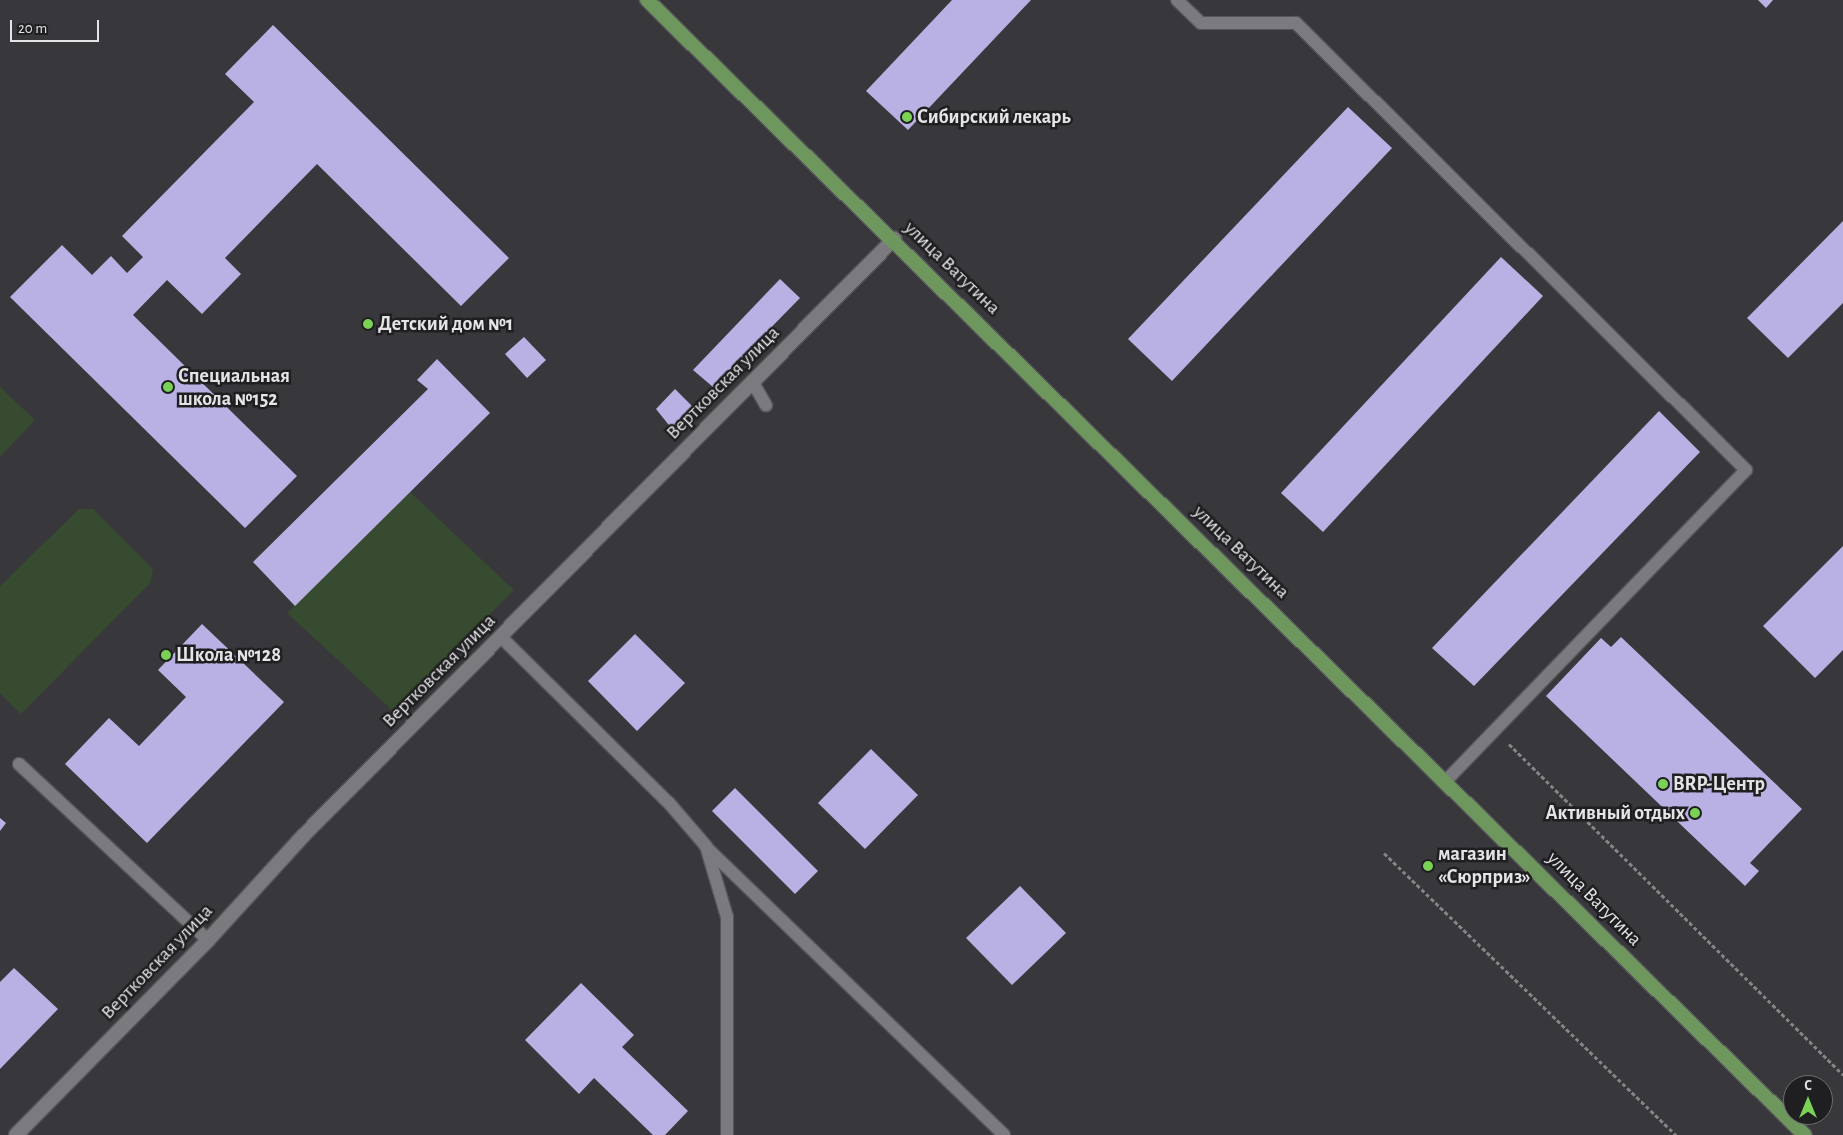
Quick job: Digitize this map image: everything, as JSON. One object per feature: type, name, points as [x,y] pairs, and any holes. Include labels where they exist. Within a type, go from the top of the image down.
[{"type":"main road","name":"улица Ватутина","points":[[647,0],[894,239],[1805,1135]]},
{"type":"street","name":"Вертковская улица","points":[[18,1134],[208,940],[304,835],[894,239]]},
{"type":"lane","points":[[1177,0],[1201,24],[1296,24],[1746,470],[1446,781]]},
{"type":"lane","points":[[752,382],[766,405]]},
{"type":"lane","points":[[501,637],[669,803],[706,846],[1004,1135]]},
{"type":"lane","points":[[19,764],[208,940]]},
{"type":"lane","points":[[706,846],[727,917],[727,1135]]},
{"type":"path","points":[[1502,738],[1843,1074]]},
{"type":"path","points":[[1384,853],[1676,1135]]},
{"type":"green space","points":[[0,387],[35,420],[0,457]]},
{"type":"green space","points":[[410,492],[514,590],[393,711],[287,613]]},
{"type":"green space","points":[[79,509],[93,509],[153,569],[150,583],[21,714],[0,693],[0,586]]},
{"type":"building","points":[[952,0],[1031,0],[908,130],[866,91]]},
{"type":"building","points":[[1758,0],[1773,0],[1766,8]]},
{"type":"building","points":[[273,25],[509,258],[461,306],[317,164],[225,258],[241,274],[202,314],[167,280],[133,315],[297,476],[245,528],[10,297],[62,245],[92,275],[111,256],[127,273],[143,257],[122,236],[254,102],[225,74]]},
{"type":"building","points":[[1348,107],[1392,148],[1172,381],[1128,339]]},
{"type":"building","points":[[1843,221],[1843,303],[1788,358],[1747,318]]},
{"type":"building","points":[[1501,257],[1543,296],[1323,532],[1281,493]]},
{"type":"building","points":[[780,279],[800,298],[713,387],[693,370]]},
{"type":"building","points":[[524,337],[546,360],[527,378],[505,354]]},
{"type":"building","points":[[437,359],[490,413],[295,606],[253,562],[428,389],[417,380]]},
{"type":"building","points":[[675,389],[694,408],[672,429],[656,409]]},
{"type":"building","points":[[1659,411],[1700,452],[1474,686],[1432,648]]},
{"type":"building","points":[[1843,546],[1843,650],[1815,678],[1763,626]]},
{"type":"building","points":[[202,624],[284,702],[147,843],[65,764],[109,718],[139,746],[186,697],[158,670]]},
{"type":"building","points":[[635,634],[685,683],[637,731],[588,681]]},
{"type":"building","points":[[1621,637],[1802,809],[1750,863],[1759,871],[1745,886],[1546,696],[1601,638],[1611,647]]},
{"type":"building","points":[[871,749],[918,795],[865,849],[818,803]]},
{"type":"building","points":[[735,788],[818,871],[795,894],[712,811]]},
{"type":"building","points":[[0,818],[6,823],[0,831]]},
{"type":"building","points":[[1020,886],[1066,933],[1012,985],[966,938]]},
{"type":"building","points":[[14,968],[58,1009],[0,1069],[0,982]]},
{"type":"building","points":[[581,983],[634,1035],[622,1047],[688,1111],[665,1135],[653,1135],[594,1078],[579,1094],[525,1040]]},
{"type":"place","name":"Сибирский лекарь","points":[[907,117]]},
{"type":"place","name":"Детский дом №1","points":[[368,324]]},
{"type":"place","name":"Специальная школа №152","points":[[168,387]]},
{"type":"place","name":"Школа №128","points":[[166,655]]},
{"type":"place","name":"BRP-Центр","points":[[1663,784]]},
{"type":"place","name":"Активный отдых","points":[[1695,813]]},
{"type":"place","name":"магазин «Сюрприз»","points":[[1428,866]]}]
